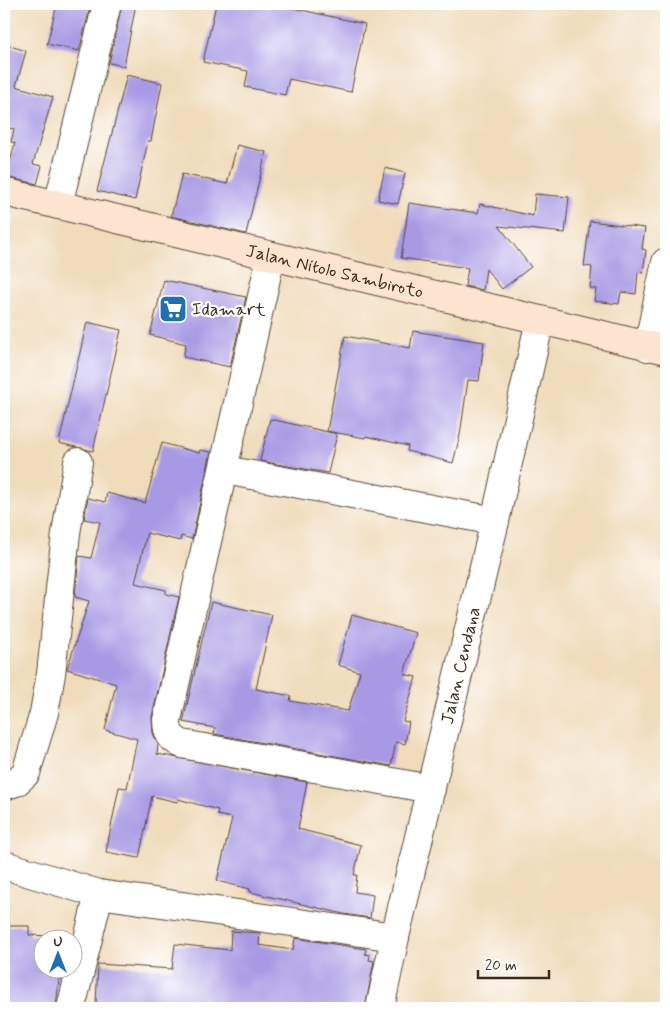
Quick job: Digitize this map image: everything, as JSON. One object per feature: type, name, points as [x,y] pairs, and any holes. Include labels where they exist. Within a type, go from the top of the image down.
[{"type":"street","points":[[58,205],[107,4]]},
{"type":"street","name":"Jalan Nitolo Sambiroto","points":[[4,192],[657,349]]},
{"type":"street","points":[[271,256],[167,720],[167,731],[173,740],[182,744],[431,789]]},
{"type":"street","points":[[657,349],[666,262]]},
{"type":"street","name":"Jalan Cendana","points":[[380,1008],[395,937],[495,521],[540,320]]},
{"type":"street","points":[[4,786],[16,782],[26,773],[44,712],[51,674],[66,534],[78,462]]},
{"type":"street","points":[[224,470],[495,521]]},
{"type":"street","points":[[4,865],[99,894],[395,937]]},
{"type":"street","points":[[71,1008],[99,894]]},
{"type":"building","points":[[57,4],[91,4],[79,51],[47,44]]},
{"type":"building","points":[[122,4],[136,4],[124,66],[109,63]]},
{"type":"building","points":[[216,4],[274,4],[365,24],[351,92],[289,79],[285,95],[245,87],[248,71],[203,62]]},
{"type":"building","points":[[4,44],[26,51],[16,86],[53,97],[33,164],[42,166],[37,184],[6,177],[15,143],[11,142],[14,129],[4,127]]},
{"type":"building","points":[[127,75],[162,83],[151,141],[148,141],[135,200],[97,191]]},
{"type":"building","points":[[237,145],[266,152],[246,234],[171,216],[182,174],[227,184]]},
{"type":"building","points":[[385,168],[405,173],[398,204],[378,200]]},
{"type":"building","points":[[535,194],[569,197],[565,233],[499,226],[531,267],[502,289],[486,269],[483,290],[465,286],[468,268],[401,258],[409,203],[478,213],[480,204],[533,216]]},
{"type":"building","points":[[590,221],[645,228],[642,249],[646,250],[643,273],[638,272],[636,294],[621,292],[619,304],[594,301],[596,289],[590,288],[592,267],[584,266]]},
{"type":"building","points":[[164,280],[246,297],[230,367],[183,357],[186,344],[150,335]]},
{"type":"building","points":[[87,322],[121,330],[93,451],[59,443]]},
{"type":"building","points":[[413,331],[484,342],[479,381],[468,380],[460,435],[453,463],[407,451],[408,446],[366,436],[365,438],[327,431],[345,336],[410,348]]},
{"type":"building","points":[[270,419],[337,434],[328,473],[260,461]]},
{"type":"building","points":[[162,443],[199,453],[200,450],[211,452],[192,539],[181,536],[180,541],[147,533],[135,583],[166,590],[166,594],[179,597],[152,717],[153,733],[158,745],[157,754],[307,782],[298,829],[361,845],[354,875],[357,875],[355,892],[373,895],[370,918],[344,914],[250,892],[250,889],[217,881],[232,818],[217,815],[218,810],[178,799],[177,802],[152,796],[139,858],[106,852],[119,787],[127,788],[137,739],[105,730],[116,684],[67,669],[89,601],[75,597],[79,556],[91,558],[100,522],[84,519],[88,498],[105,502],[107,493],[145,503]]},
{"type":"building","points":[[211,602],[272,615],[256,689],[291,696],[290,701],[348,711],[360,672],[338,665],[352,615],[416,633],[404,674],[416,677],[403,721],[409,722],[405,744],[396,742],[391,766],[214,734],[215,728],[183,722]]},
{"type":"building","points":[[4,926],[29,926],[29,935],[32,935],[32,980],[59,980],[56,1008],[4,1008]]},
{"type":"building","points":[[231,931],[260,933],[259,945],[293,950],[295,938],[366,949],[365,954],[370,955],[369,960],[374,961],[365,1008],[229,1008],[168,1004],[168,1008],[148,1008],[96,1003],[98,964],[172,969],[175,944],[230,950]]},
{"type":"place","name":"Idamart","points":[[173,309]]}]
